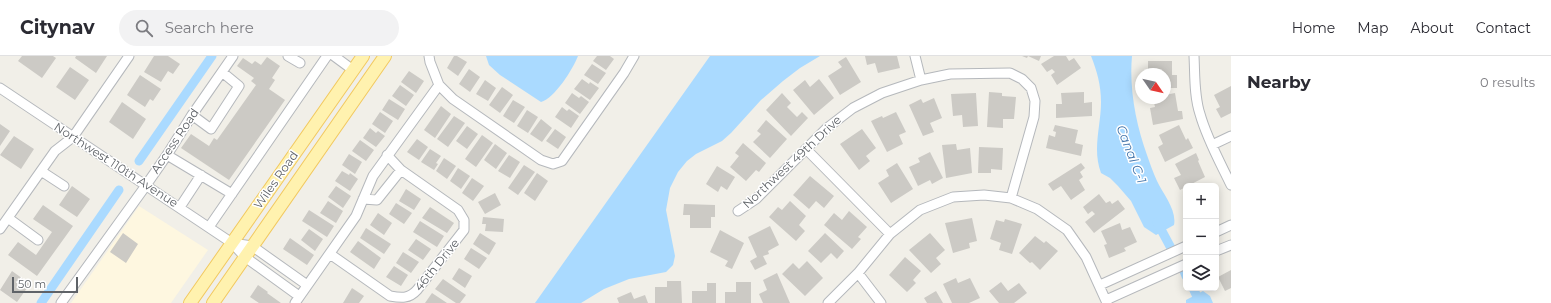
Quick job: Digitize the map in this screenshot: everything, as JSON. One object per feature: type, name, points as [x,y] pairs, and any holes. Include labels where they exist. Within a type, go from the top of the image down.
[{"type":"main road","name":"Wiles Road","points":[[190,303],[363,56]]},
{"type":"main road","name":"Wiles Road","points":[[213,303],[385,56]]},
{"type":"main road","points":[[353,70],[357,85],[355,98]]},
{"type":"street","points":[[0,229],[55,151],[73,137],[129,56]]},
{"type":"street","name":"Access Road","points":[[61,303],[167,155],[192,115],[233,56]]},
{"type":"street","points":[[288,56],[300,63]]},
{"type":"street","points":[[209,228],[327,56]]},
{"type":"street","points":[[334,56],[353,70]]},
{"type":"street","points":[[429,56],[438,85],[453,99],[541,160],[553,164],[562,160],[575,143],[624,73],[634,56]]},
{"type":"street","points":[[915,56],[921,80]]},
{"type":"street","points":[[1194,56],[1195,79],[1200,114],[1212,145],[1231,185]]},
{"type":"street","points":[[192,115],[211,129],[239,86],[222,72]]},
{"type":"street","name":"Northwest 49th Drive","points":[[738,211],[756,199],[827,128],[853,108],[882,93],[921,80],[950,74],[1010,74],[1022,79],[1031,88],[1035,101],[1034,117],[1011,198]]},
{"type":"street","points":[[297,300],[356,216],[373,176],[438,85]]},
{"type":"street","name":"Northwest 110th Avenue","points":[[0,88],[232,243],[245,257],[297,300]]},
{"type":"street","points":[[1212,145],[1231,136]]},
{"type":"street","points":[[806,149],[890,234]]},
{"type":"street","points":[[167,155],[232,194]]},
{"type":"street","name":"46th Drive","points":[[330,254],[390,296],[402,299],[412,296],[464,230],[464,220],[458,210],[401,170],[387,155]]},
{"type":"street","points":[[363,199],[377,200],[401,170]]},
{"type":"street","points":[[41,171],[64,186]]},
{"type":"street","points":[[180,207],[201,176]]},
{"type":"street","points":[[828,303],[858,273],[890,234],[920,210],[953,197],[984,195],[1011,198],[1037,209],[1067,230],[1086,256],[1107,302],[1183,265]]},
{"type":"street","points":[[8,218],[38,240]]},
{"type":"street","points":[[1219,231],[1231,225]]},
{"type":"street","name":"Northwest 110th Avenue","points":[[232,243],[252,246]]},
{"type":"street","points":[[1219,250],[1231,245]]},
{"type":"street","points":[[252,246],[307,286]]},
{"type":"street","points":[[1100,286],[1183,247]]},
{"type":"street","points":[[858,273],[880,303]]},
{"type":"shaded area","points":[[139,206],[208,250],[171,303],[71,303]]},
{"type":"water","points":[[486,56],[578,56],[568,75],[558,89],[541,102],[500,75],[489,65]]},
{"type":"water","points":[[710,56],[820,56],[800,68],[783,81],[761,100],[722,141],[696,154],[687,161],[678,172],[670,188],[666,210],[675,256],[673,265],[666,272],[629,279],[604,289],[581,303],[535,303]]},
{"type":"water","points":[[1091,56],[1132,56],[1131,68],[1134,106],[1143,143],[1157,181],[1172,208],[1174,219],[1174,225],[1156,235],[1144,227],[1131,201],[1118,186],[1110,178],[1101,173],[1098,164],[1097,146],[1101,96],[1098,78]]},
{"type":"water","points":[[1203,291],[1210,296],[1213,303],[1186,303],[1186,300]]},
{"type":"building","points":[[22,56],[53,56],[56,58],[42,78],[18,61]]},
{"type":"building","points":[[76,56],[107,56],[96,73],[75,58]]},
{"type":"building","points":[[154,56],[168,56],[180,64],[173,74],[168,71],[161,82],[144,72]]},
{"type":"building","points":[[454,56],[457,56],[467,62],[458,76],[447,68]]},
{"type":"building","points":[[597,56],[610,56],[614,59],[606,70],[593,61]]},
{"type":"building","points":[[865,56],[897,56],[900,68],[878,73],[875,63],[867,65]]},
{"type":"building","points":[[1028,56],[1041,56],[1039,61]]},
{"type":"building","points":[[1054,56],[1066,56],[1069,61],[1074,58],[1081,68],[1057,85],[1051,75],[1055,72],[1052,69],[1047,72],[1041,64]]},
{"type":"building","points":[[267,57],[280,66],[272,78],[275,80],[269,89],[285,100],[229,180],[181,148],[191,134],[209,146],[214,138],[217,140],[256,85],[251,81],[254,78],[237,66],[243,58],[252,64],[255,61],[261,65]]},
{"type":"building","points":[[846,57],[861,82],[840,95],[828,76],[842,67],[838,62]]},
{"type":"building","points":[[1148,61],[1172,61],[1172,75],[1177,75],[1177,88],[1171,88],[1171,68],[1148,68]]},
{"type":"building","points":[[592,64],[606,73],[598,84],[584,75]]},
{"type":"building","points":[[70,67],[89,80],[75,100],[56,87]]},
{"type":"building","points":[[469,69],[480,77],[470,92],[459,84]]},
{"type":"building","points":[[409,71],[424,81],[416,93],[401,82]]},
{"type":"building","points":[[140,75],[161,89],[153,101],[150,99],[145,107],[127,95]]},
{"type":"building","points":[[582,79],[599,88],[590,100],[574,89]]},
{"type":"building","points":[[819,79],[834,98],[814,115],[793,90],[805,80],[810,87]]},
{"type":"building","points":[[485,80],[496,88],[488,101],[476,94]]},
{"type":"building","points":[[400,85],[414,95],[406,106],[392,96]]},
{"type":"building","points":[[1231,86],[1231,113],[1221,118],[1216,109],[1220,107],[1214,95]]},
{"type":"building","points":[[502,87],[513,95],[500,113],[489,105]]},
{"type":"building","points":[[989,92],[1002,93],[1002,96],[1016,97],[1014,119],[1003,119],[1003,128],[987,127]]},
{"type":"building","points":[[1084,92],[1084,103],[1092,102],[1092,116],[1056,118],[1056,104],[1062,104],[1061,93]]},
{"type":"building","points":[[572,93],[579,98],[581,96],[589,102],[580,114],[565,103]]},
{"type":"building","points":[[782,93],[791,103],[787,107],[797,117],[802,112],[808,118],[791,136],[766,110]]},
{"type":"building","points":[[976,93],[978,126],[963,127],[962,115],[953,116],[951,94]]},
{"type":"building","points":[[1175,93],[1178,111],[1182,111],[1183,119],[1153,125],[1150,108],[1155,107],[1154,104],[1171,104],[1171,94]]},
{"type":"building","points":[[934,98],[942,118],[930,123],[934,132],[923,136],[909,105],[921,99],[923,103]]},
{"type":"building","points":[[389,99],[405,109],[398,120],[382,110]]},
{"type":"building","points":[[513,100],[525,107],[514,123],[503,116]]},
{"type":"building","points":[[122,102],[146,119],[133,139],[109,122]]},
{"type":"building","points":[[441,106],[451,114],[435,138],[424,130]]},
{"type":"building","points":[[562,107],[567,111],[569,109],[579,116],[571,128],[555,117]]},
{"type":"building","points":[[527,110],[538,117],[528,133],[517,126]]},
{"type":"building","points":[[380,112],[393,121],[385,133],[372,124]]},
{"type":"building","points":[[896,112],[906,132],[899,135],[903,144],[887,152],[871,121],[882,116],[883,118]]},
{"type":"building","points":[[454,116],[465,123],[448,147],[437,139]]},
{"type":"building","points":[[541,119],[552,128],[542,142],[530,134]]},
{"type":"building","points":[[766,120],[787,139],[770,158],[753,142],[761,134],[757,131]]},
{"type":"building","points":[[0,124],[10,131],[0,146]]},
{"type":"building","points":[[1055,125],[1078,130],[1075,143],[1083,145],[1081,156],[1046,148],[1049,135],[1055,137],[1056,132],[1053,131]]},
{"type":"building","points":[[1179,125],[1186,140],[1188,138],[1193,148],[1165,162],[1158,147],[1163,144],[1159,135]]},
{"type":"building","points":[[467,126],[478,134],[467,149],[456,141]]},
{"type":"building","points":[[370,128],[376,133],[378,131],[385,136],[376,147],[363,138]]},
{"type":"building","points":[[555,129],[566,137],[558,149],[546,141]]},
{"type":"building","points":[[862,129],[876,148],[866,156],[870,161],[859,170],[840,144]]},
{"type":"building","points":[[482,135],[493,143],[476,167],[465,159]]},
{"type":"building","points":[[14,136],[34,149],[21,169],[0,155]]},
{"type":"building","points":[[417,139],[428,147],[419,160],[407,152]]},
{"type":"building","points":[[360,140],[374,150],[366,161],[352,151]]},
{"type":"building","points":[[743,143],[766,163],[759,172],[756,170],[746,181],[730,167],[739,156],[735,153]]},
{"type":"building","points":[[495,144],[507,153],[496,169],[484,160]]},
{"type":"building","points":[[956,144],[957,150],[970,148],[972,173],[946,178],[942,145]]},
{"type":"building","points":[[979,147],[1003,148],[1002,170],[991,169],[991,173],[978,173]]},
{"type":"building","points":[[430,149],[441,156],[436,163],[438,164],[434,170],[421,162]]},
{"type":"building","points":[[930,152],[943,178],[932,184],[930,180],[918,186],[909,167],[920,162],[918,158]]},
{"type":"building","points":[[1196,153],[1205,177],[1193,183],[1183,183],[1183,188],[1180,190],[1174,178],[1181,175],[1175,164]]},
{"type":"building","points":[[349,154],[362,162],[355,174],[342,165]]},
{"type":"building","points":[[509,155],[520,162],[510,178],[498,171]]},
{"type":"building","points":[[444,158],[456,166],[447,179],[436,171]]},
{"type":"building","points":[[897,163],[913,189],[891,203],[878,183],[889,176],[886,170]]},
{"type":"building","points":[[1081,163],[1085,168],[1080,172],[1083,177],[1079,180],[1085,190],[1071,200],[1061,186],[1053,191],[1048,184]]},
{"type":"building","points":[[524,165],[535,172],[518,195],[508,188]]},
{"type":"building","points":[[717,166],[735,177],[727,190],[721,186],[718,192],[706,184]]},
{"type":"building","points":[[458,168],[470,176],[461,189],[450,181]]},
{"type":"building","points":[[342,171],[349,175],[350,173],[358,179],[350,191],[335,181]]},
{"type":"building","points":[[537,173],[548,181],[535,201],[524,193]]},
{"type":"building","points":[[810,176],[834,196],[824,208],[816,201],[809,209],[793,195]]},
{"type":"building","points":[[472,178],[484,186],[473,201],[462,193]]},
{"type":"building","points":[[72,186],[90,199],[77,217],[59,205]]},
{"type":"building","points":[[336,186],[351,196],[343,208],[328,197]]},
{"type":"building","points":[[406,189],[421,199],[414,210],[399,201]]},
{"type":"building","points":[[495,193],[501,205],[485,214],[478,202]]},
{"type":"building","points":[[1099,194],[1106,203],[1110,201],[1112,204],[1118,200],[1125,209],[1094,233],[1085,222],[1095,214],[1092,211],[1088,214],[1083,207]]},
{"type":"building","points":[[328,201],[343,211],[336,223],[320,213]]},
{"type":"building","points":[[790,201],[806,216],[799,225],[805,231],[796,241],[769,217],[778,207],[782,210]]},
{"type":"building","points":[[396,203],[412,213],[404,224],[389,214]]},
{"type":"building","points":[[684,204],[715,205],[715,217],[711,217],[711,228],[690,228],[690,215],[683,215]]},
{"type":"building","points":[[43,205],[73,226],[37,276],[8,255],[18,242],[36,255],[52,232],[33,219]]},
{"type":"building","points":[[430,207],[454,223],[447,233],[422,218]]},
{"type":"building","points":[[309,210],[334,226],[327,237],[302,221]]},
{"type":"building","points":[[849,211],[867,227],[858,237],[861,239],[852,249],[824,225],[834,213],[842,220]]},
{"type":"building","points":[[378,213],[392,223],[384,235],[370,225]]},
{"type":"building","points":[[483,217],[504,219],[503,232],[485,231],[486,224],[482,224]]},
{"type":"building","points":[[972,218],[977,241],[969,243],[970,248],[953,253],[945,223]]},
{"type":"building","points":[[1005,219],[1022,224],[1012,254],[999,250],[1001,243],[990,239],[996,220],[1004,222]]},
{"type":"building","points":[[420,221],[444,236],[437,247],[413,232]]},
{"type":"building","points":[[1120,223],[1122,230],[1130,227],[1137,242],[1124,248],[1126,251],[1109,258],[1104,245],[1107,244],[1101,231]]},
{"type":"building","points":[[770,226],[779,245],[768,251],[769,254],[763,256],[767,264],[755,270],[750,261],[757,257],[748,237]]},
{"type":"building","points":[[366,228],[391,244],[384,254],[360,238]]},
{"type":"building","points":[[309,229],[323,239],[315,251],[301,240]]},
{"type":"building","points":[[720,230],[744,243],[732,269],[725,266],[728,261],[710,252]]},
{"type":"building","points":[[123,233],[138,244],[126,263],[110,252]]},
{"type":"building","points":[[480,233],[496,243],[489,255],[473,244]]},
{"type":"building","points":[[825,233],[844,251],[837,259],[831,253],[821,263],[808,251]]},
{"type":"building","points":[[930,233],[945,250],[936,258],[941,264],[931,273],[909,250]]},
{"type":"building","points":[[1035,236],[1044,243],[1046,241],[1058,251],[1040,270],[1019,253]]},
{"type":"building","points":[[290,238],[314,255],[307,265],[283,249]]},
{"type":"building","points":[[416,239],[431,249],[423,260],[408,250]]},
{"type":"building","points":[[358,241],[381,258],[374,269],[350,252]]},
{"type":"building","points":[[471,248],[487,258],[479,269],[464,259]]},
{"type":"building","points":[[403,252],[419,262],[411,273],[396,263]]},
{"type":"building","points":[[905,257],[921,271],[913,280],[916,283],[907,292],[889,275]]},
{"type":"building","points":[[807,261],[823,278],[805,296],[782,274],[793,263],[799,269]]},
{"type":"building","points":[[394,266],[408,275],[401,286],[386,277]]},
{"type":"building","points":[[459,268],[472,276],[465,288],[452,279]]},
{"type":"building","points":[[1231,270],[1231,288],[1225,291],[1219,276]]},
{"type":"building","points":[[12,271],[30,284],[17,302],[0,290]]},
{"type":"building","points":[[777,273],[790,303],[763,303],[759,294],[767,290],[763,280]]},
{"type":"building","points":[[956,278],[958,283],[970,278],[980,298],[969,303],[952,303],[943,284]]},
{"type":"building","points":[[443,279],[466,295],[460,303],[456,303],[435,289]]},
{"type":"building","points":[[667,281],[681,281],[682,303],[655,303],[655,287],[667,287]]},
{"type":"building","points":[[736,282],[751,282],[751,303],[725,303],[725,292],[736,292]]},
{"type":"building","points":[[1001,282],[1008,291],[1019,283],[1027,293],[1014,303],[999,303],[989,291]]},
{"type":"building","points":[[707,283],[716,283],[716,303],[692,303],[692,291],[707,291]]},
{"type":"building","points":[[258,285],[281,303],[259,303],[250,297]]},
{"type":"building","points":[[352,288],[364,296],[359,303],[343,303]]},
{"type":"building","points":[[936,291],[943,303],[927,303],[924,298]]},
{"type":"building","points":[[631,292],[634,299],[645,295],[648,303],[619,303],[617,298]]},
{"type":"building","points":[[432,293],[447,303],[425,303]]},
{"type":"waterway","points":[[139,161],[212,56]]},
{"type":"waterway","points":[[41,303],[119,190]]},
{"type":"waterway","name":"Canal C-1","points":[[1157,222],[1171,248]]},
{"type":"waterway","name":"Canal C-1","points":[[1194,291],[1200,303]]}]
